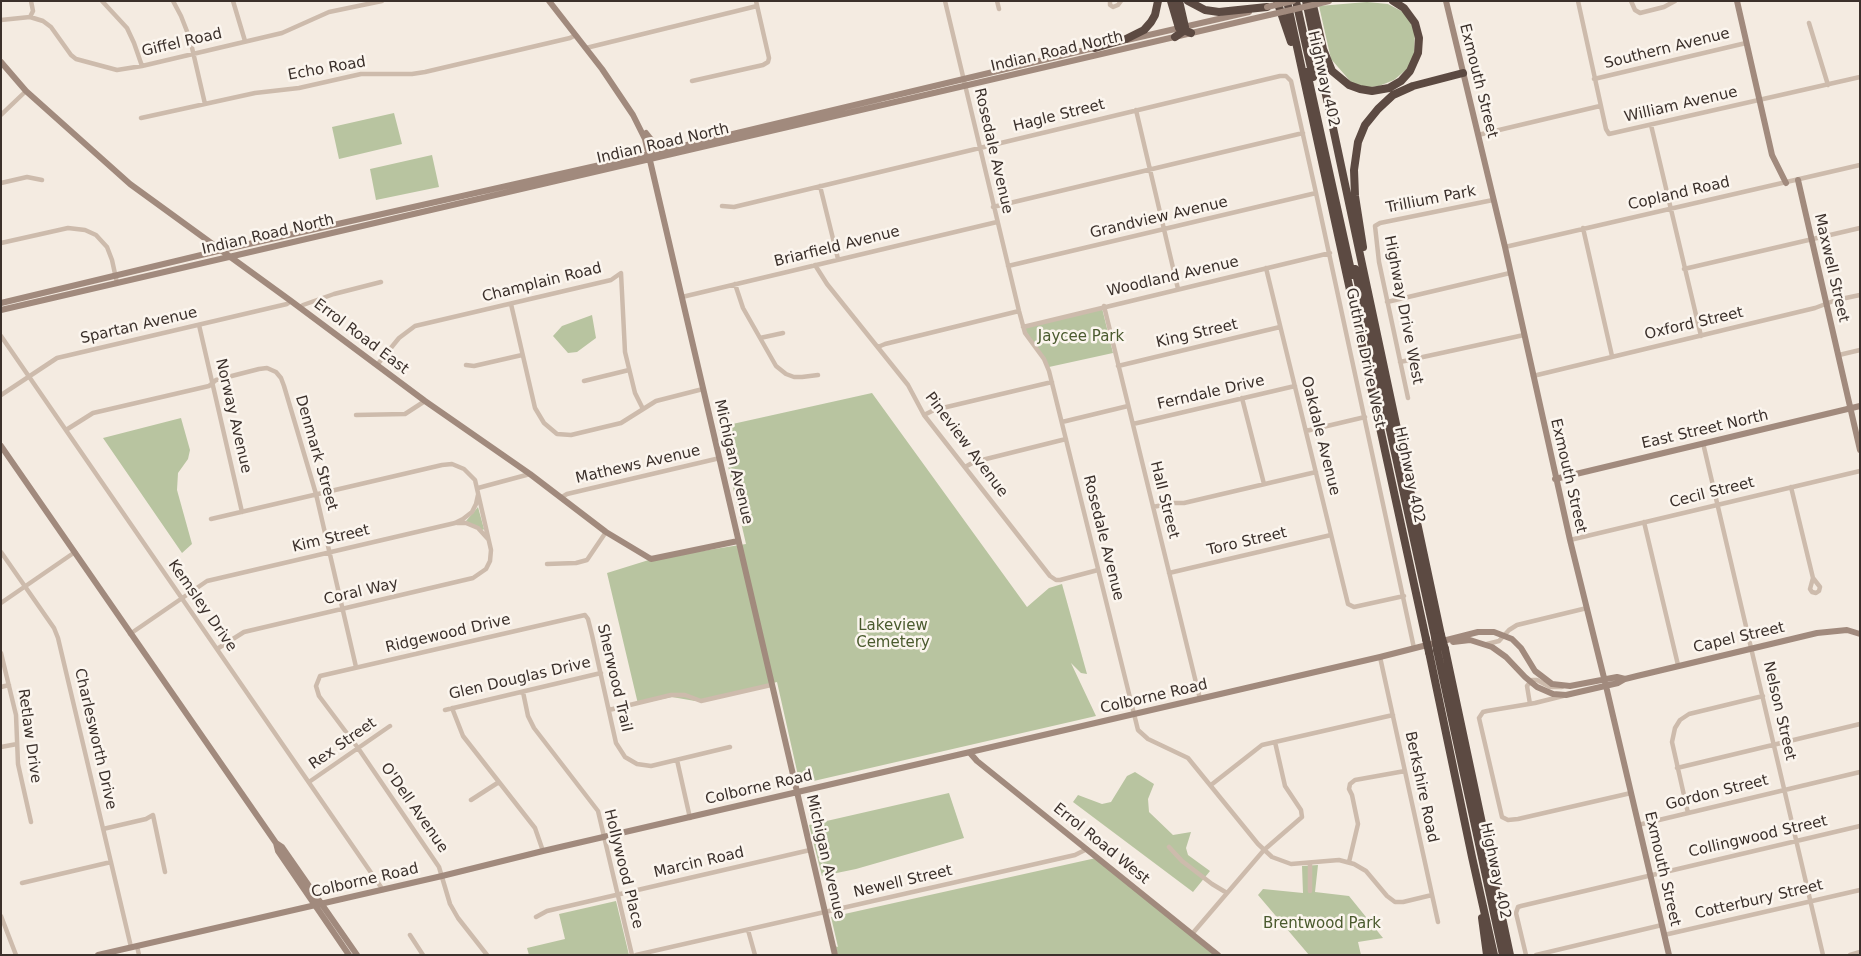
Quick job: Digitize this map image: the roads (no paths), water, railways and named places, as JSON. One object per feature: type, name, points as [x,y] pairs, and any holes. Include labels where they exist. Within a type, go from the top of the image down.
[{"type":"highway","points":[[1095,48],[1126,39],[1144,30],[1155,15],[1158,1]]},
{"type":"highway","points":[[1172,1],[1185,30]]},
{"type":"highway","points":[[1179,1],[1185,30]]},
{"type":"highway","points":[[1188,1],[1200,8],[1218,12],[1268,11]]},
{"type":"highway","points":[[1277,1],[1305,88]]},
{"type":"highway","points":[[1287,1],[1305,88],[1434,644],[1503,955]]},
{"type":"highway","name":"Highway 402","points":[[1293,1],[1434,644],[1498,955]]},
{"type":"highway","name":"Highway 402","points":[[1306,1],[1386,380],[1434,644],[1484,830],[1510,955]]},
{"type":"highway","points":[[1315,3],[1323,49],[1332,71],[1349,86],[1372,91],[1389,88],[1401,81],[1417,60],[1419,38],[1415,23],[1404,8],[1392,1]]},
{"type":"highway","points":[[1175,37],[1185,30]]},
{"type":"highway","points":[[1386,380],[1355,196],[1354,170],[1358,142],[1365,125],[1378,109],[1394,95],[1413,86],[1463,73]]},
{"type":"highway","points":[[1434,644],[1472,857],[1487,955]]},
{"type":"highway","points":[[1484,830],[1498,879],[1514,955]]},
{"type":"highway","points":[[1472,857],[1494,955]]},
{"type":"main road","name":"Michigan Avenue","points":[[549,1],[586,48],[645,137],[835,955]]},
{"type":"main road","name":"Indian Road North","points":[[1268,11],[1293,1]]},
{"type":"main road","name":"Indian Road North","points":[[1,303],[229,256],[964,83],[1095,48],[1268,11],[1329,1]]},
{"type":"main road","name":"Exmouth Street","points":[[1446,1],[1505,247],[1555,479],[1669,955]]},
{"type":"main road","points":[[1737,1],[1772,155],[1786,183]]},
{"type":"main road","name":"Indian Road North","points":[[1,310],[222,250],[650,157],[687,144],[1175,37]]},
{"type":"main road","name":"Errol Road East","points":[[1,62],[26,91],[130,184],[292,301],[425,401],[562,497],[606,532],[652,560],[738,541]]},
{"type":"main road","points":[[632,115],[640,122],[649,138],[656,145],[687,144]]},
{"type":"main road","name":"Maxwell Street","points":[[1798,180],[1860,450]]},
{"type":"main road","name":"East Street North","points":[[1555,479],[1860,406]]},
{"type":"main road","points":[[1,446],[276,843],[282,847],[349,955]]},
{"type":"main road","name":"Capel Street","points":[[1482,643],[1492,647],[1501,654],[1530,682],[1548,693],[1566,695],[1605,683],[1617,677],[1625,679],[1833,630],[1847,630],[1860,634]]},
{"type":"main road","name":"Colborne Road","points":[[98,955],[970,753],[1380,657],[1478,632],[1494,632],[1505,635]]},
{"type":"main road","name":"Capel Street","points":[[1505,635],[1519,645],[1539,675],[1552,684],[1568,686],[1605,683]]},
{"type":"main road","name":"Colborne Road","points":[[1434,644],[1465,640],[1482,643]]},
{"type":"main road","name":"Errol Road West","points":[[970,753],[977,762],[1218,955]]},
{"type":"main road","points":[[794,779],[800,787],[810,789]]},
{"type":"main road","points":[[318,904],[357,955]]},
{"type":"street","points":[[1,20],[30,16],[33,11],[31,1]]},
{"type":"street","points":[[102,1],[127,28],[142,66]]},
{"type":"street","points":[[173,1],[184,23],[205,104]]},
{"type":"street","points":[[233,1],[245,42]]},
{"type":"street","name":"Giffel Road","points":[[30,16],[51,26],[71,55],[80,61],[117,70],[245,42],[294,29],[329,12],[382,1]]},
{"type":"street","name":"Rosedale Avenue","points":[[945,1],[1018,311],[1029,340],[1046,364],[1052,382],[1138,730],[1143,737],[1184,755],[1192,762],[1264,850],[1277,860],[1290,864],[1339,860],[1349,862]]},
{"type":"street","points":[[997,1],[999,9]]},
{"type":"street","points":[[1110,1],[1110,5],[1114,7],[1120,1]]},
{"type":"street","points":[[1478,135],[1600,106],[1578,1]]},
{"type":"street","points":[[1631,1],[1635,10],[1640,13],[1664,8],[1673,2]]},
{"type":"street","points":[[586,48],[756,4],[769,58],[768,62],[763,65],[692,81]]},
{"type":"street","points":[[1809,23],[1828,85]]},
{"type":"street","name":"Echo Road","points":[[141,118],[255,93],[299,88],[361,74],[412,74],[425,72],[576,35]]},
{"type":"street","name":"Southern Avenue","points":[[1594,79],[1746,42]]},
{"type":"street","name":"Hagle Street","points":[[722,206],[734,207],[1136,110],[1286,76]]},
{"type":"street","name":"Guthrie Drive West","points":[[1286,76],[1291,81],[1330,253],[1414,648]]},
{"type":"street","name":"William Avenue","points":[[1600,106],[1606,130],[1608,134],[1611,134],[1860,77]]},
{"type":"street","points":[[1,115],[26,91]]},
{"type":"street","points":[[1136,110],[1178,289]]},
{"type":"street","points":[[1651,125],[1701,336]]},
{"type":"street","points":[[994,207],[1302,133]]},
{"type":"street","name":"Copland Road","points":[[1505,247],[1860,165]]},
{"type":"street","points":[[1,183],[27,177],[42,180]]},
{"type":"street","points":[[820,186],[838,259]]},
{"type":"street","name":"Grandview Avenue","points":[[1008,266],[1316,193]]},
{"type":"street","name":"Trillium Park","points":[[1374,226],[1380,223],[1493,200]]},
{"type":"street","name":"Briarfield Avenue","points":[[682,297],[997,222]]},
{"type":"street","name":"Highway Drive West","points":[[1374,226],[1387,302],[1408,398]]},
{"type":"street","points":[[1,243],[68,228],[81,229],[92,233],[105,244],[110,254],[116,280]]},
{"type":"street","points":[[1582,228],[1612,356]]},
{"type":"street","points":[[1684,269],[1860,228]]},
{"type":"street","name":"Woodland Avenue","points":[[1023,327],[1330,253]]},
{"type":"street","name":"Pineview Avenue","points":[[815,265],[908,385],[924,415],[1053,578],[1060,580],[1098,570]]},
{"type":"street","name":"Oakdale Avenue","points":[[1266,268],[1348,604],[1354,607],[1404,596]]},
{"type":"street","points":[[1387,302],[1510,273]]},
{"type":"street","name":"Champlain Road","points":[[377,366],[398,338],[415,326],[611,280],[621,274],[624,348],[635,393],[644,409]]},
{"type":"street","points":[[300,307],[334,294],[381,282]]},
{"type":"street","points":[[734,284],[740,303],[772,361],[786,374],[798,378],[818,375]]},
{"type":"street","name":"Oxford Street","points":[[1533,376],[1815,308],[1860,294]]},
{"type":"street","name":"Spartan Avenue","points":[[1,395],[57,358],[286,304],[292,301]]},
{"type":"street","points":[[511,304],[535,408],[544,423],[557,434],[571,435],[621,423],[664,398],[703,389]]},
{"type":"street","name":"Hall Street","points":[[1104,306],[1200,699]]},
{"type":"street","points":[[878,347],[1018,311]]},
{"type":"street","name":"Norway Avenue","points":[[199,325],[242,512]]},
{"type":"street","name":"King Street","points":[[1118,366],[1280,327]]},
{"type":"street","points":[[760,338],[783,333]]},
{"type":"street","points":[[1400,362],[1524,335]]},
{"type":"street","name":"Kemsley Drive","points":[[1,336],[383,890]]},
{"type":"street","points":[[1839,355],[1860,350]]},
{"type":"street","points":[[466,365],[474,366],[522,355]]},
{"type":"street","name":"Denmark Street","points":[[212,384],[216,380],[267,368],[276,372],[281,378],[316,494],[356,667]]},
{"type":"street","points":[[584,381],[629,370]]},
{"type":"street","points":[[924,415],[934,410],[1052,382]]},
{"type":"street","points":[[66,430],[93,413],[212,384]]},
{"type":"street","name":"Ferndale Drive","points":[[1133,424],[1295,386]]},
{"type":"street","points":[[1242,398],[1264,484]]},
{"type":"street","points":[[356,415],[405,414],[425,401]]},
{"type":"street","points":[[1062,422],[1128,406]]},
{"type":"street","points":[[1306,431],[1365,417]]},
{"type":"street","points":[[965,467],[974,462],[1066,439]]},
{"type":"street","name":"Nelson Street","points":[[1703,444],[1823,955]]},
{"type":"street","name":"Mathews Avenue","points":[[562,497],[567,494],[720,458]]},
{"type":"street","points":[[212,519],[447,464],[460,467],[470,473],[478,488],[530,474]]},
{"type":"street","name":"Cecil Street","points":[[1570,540],[1860,471]]},
{"type":"street","points":[[1153,507],[1172,503],[1184,503],[1316,472]]},
{"type":"street","points":[[1791,487],[1813,578]]},
{"type":"street","name":"Kim Street","points":[[130,634],[211,580],[455,523],[472,512],[477,501],[478,488]]},
{"type":"street","name":"Coral Way","points":[[217,649],[244,632],[473,578],[483,572],[488,565],[491,554],[478,488]]},
{"type":"street","points":[[1644,522],[1678,665]]},
{"type":"street","points":[[455,523],[466,523],[478,528],[490,543]]},
{"type":"street","points":[[547,564],[576,563],[587,560],[606,532]]},
{"type":"street","name":"Toro Street","points":[[1169,573],[1331,535]]},
{"type":"street","name":"Charlesworth Drive","points":[[1,552],[54,628],[58,638],[111,862],[134,946],[139,955]]},
{"type":"street","points":[[1,603],[75,552]]},
{"type":"street","name":"Colborne Road","points":[[1482,643],[1494,643],[1517,625],[1587,608]]},
{"type":"street","name":"Ridgewood Drive","points":[[318,679],[325,674],[585,615]]},
{"type":"street","name":"Sherwood Trail","points":[[585,615],[588,619],[618,747],[627,759],[647,766],[730,747]]},
{"type":"street","points":[[1494,632],[1504,632],[1517,625]]},
{"type":"street","name":"Retlaw Drive","points":[[1,653],[16,715],[18,768],[31,822]]},
{"type":"street","name":"Berkshire Road","points":[[1380,657],[1438,922]]},
{"type":"street","name":"Glen Douglas Drive","points":[[444,710],[601,673]]},
{"type":"street","name":"O'Dell Avenue","points":[[318,679],[316,686],[319,696],[358,748],[440,867],[450,904],[458,918],[487,955]]},
{"type":"street","name":"Capel Street","points":[[1530,682],[1535,679],[1550,687],[1568,686]]},
{"type":"street","points":[[1530,682],[1527,686],[1530,704]]},
{"type":"street","points":[[1,686],[9,685]]},
{"type":"street","points":[[609,710],[675,695],[685,695],[698,701],[704,701],[771,685]]},
{"type":"street","name":"Hollywood Place","points":[[523,692],[528,716],[534,728],[596,808],[632,955]]},
{"type":"street","name":"Capel Street","points":[[1566,695],[1530,704],[1487,711],[1481,715],[1479,722],[1500,813],[1505,819],[1518,819],[1631,793]]},
{"type":"street","points":[[1688,813],[1676,768],[1672,742],[1674,728],[1680,720],[1689,714],[1763,696]]},
{"type":"street","points":[[452,708],[463,736],[535,828],[543,851]]},
{"type":"street","points":[[1211,785],[1256,749],[1275,742],[1393,714]]},
{"type":"street","points":[[1676,768],[1860,724]]},
{"type":"street","name":"Rex Street","points":[[309,782],[390,726]]},
{"type":"street","points":[[1192,934],[1264,850],[1298,821],[1302,815],[1301,810],[1286,786],[1275,742]]},
{"type":"street","points":[[1,747],[17,744]]},
{"type":"street","points":[[677,760],[690,818]]},
{"type":"street","points":[[1405,771],[1354,780],[1350,784],[1349,789],[1358,824],[1349,862],[1366,871],[1393,901],[1403,902],[1432,895]]},
{"type":"street","name":"Gordon Street","points":[[1638,825],[1860,772]]},
{"type":"street","points":[[471,800],[499,782]]},
{"type":"street","points":[[103,829],[146,819],[153,815],[165,872]]},
{"type":"street","name":"Collingwood Street","points":[[1526,955],[1516,913],[1517,909],[1521,906],[1860,826]]},
{"type":"street","points":[[1169,847],[1182,861],[1227,893]]},
{"type":"street","name":"Newell Street","points":[[636,955],[1075,855],[1087,849]]},
{"type":"street","name":"Marcin Road","points":[[536,917],[547,910],[810,850]]},
{"type":"street","points":[[22,883],[111,862]]},
{"type":"street","points":[[1310,863],[1310,891]]},
{"type":"street","name":"Cotterbury Street","points":[[1664,935],[1860,890]]},
{"type":"street","points":[[1,916],[16,955]]},
{"type":"street","points":[[1536,955],[1662,925]]},
{"type":"street","points":[[748,930],[754,955]]},
{"type":"street","points":[[410,935],[423,955]]},
{"type":"street","points":[[1850,955],[1860,952]]},
{"type":"park label","name":"Jaycee Park","points":[[1081,337]]},
{"type":"park label","name":"Lakeview Cemetery","points":[[893,634]]},
{"type":"park label","name":"Brentwood Park","points":[[1322,924]]}]
